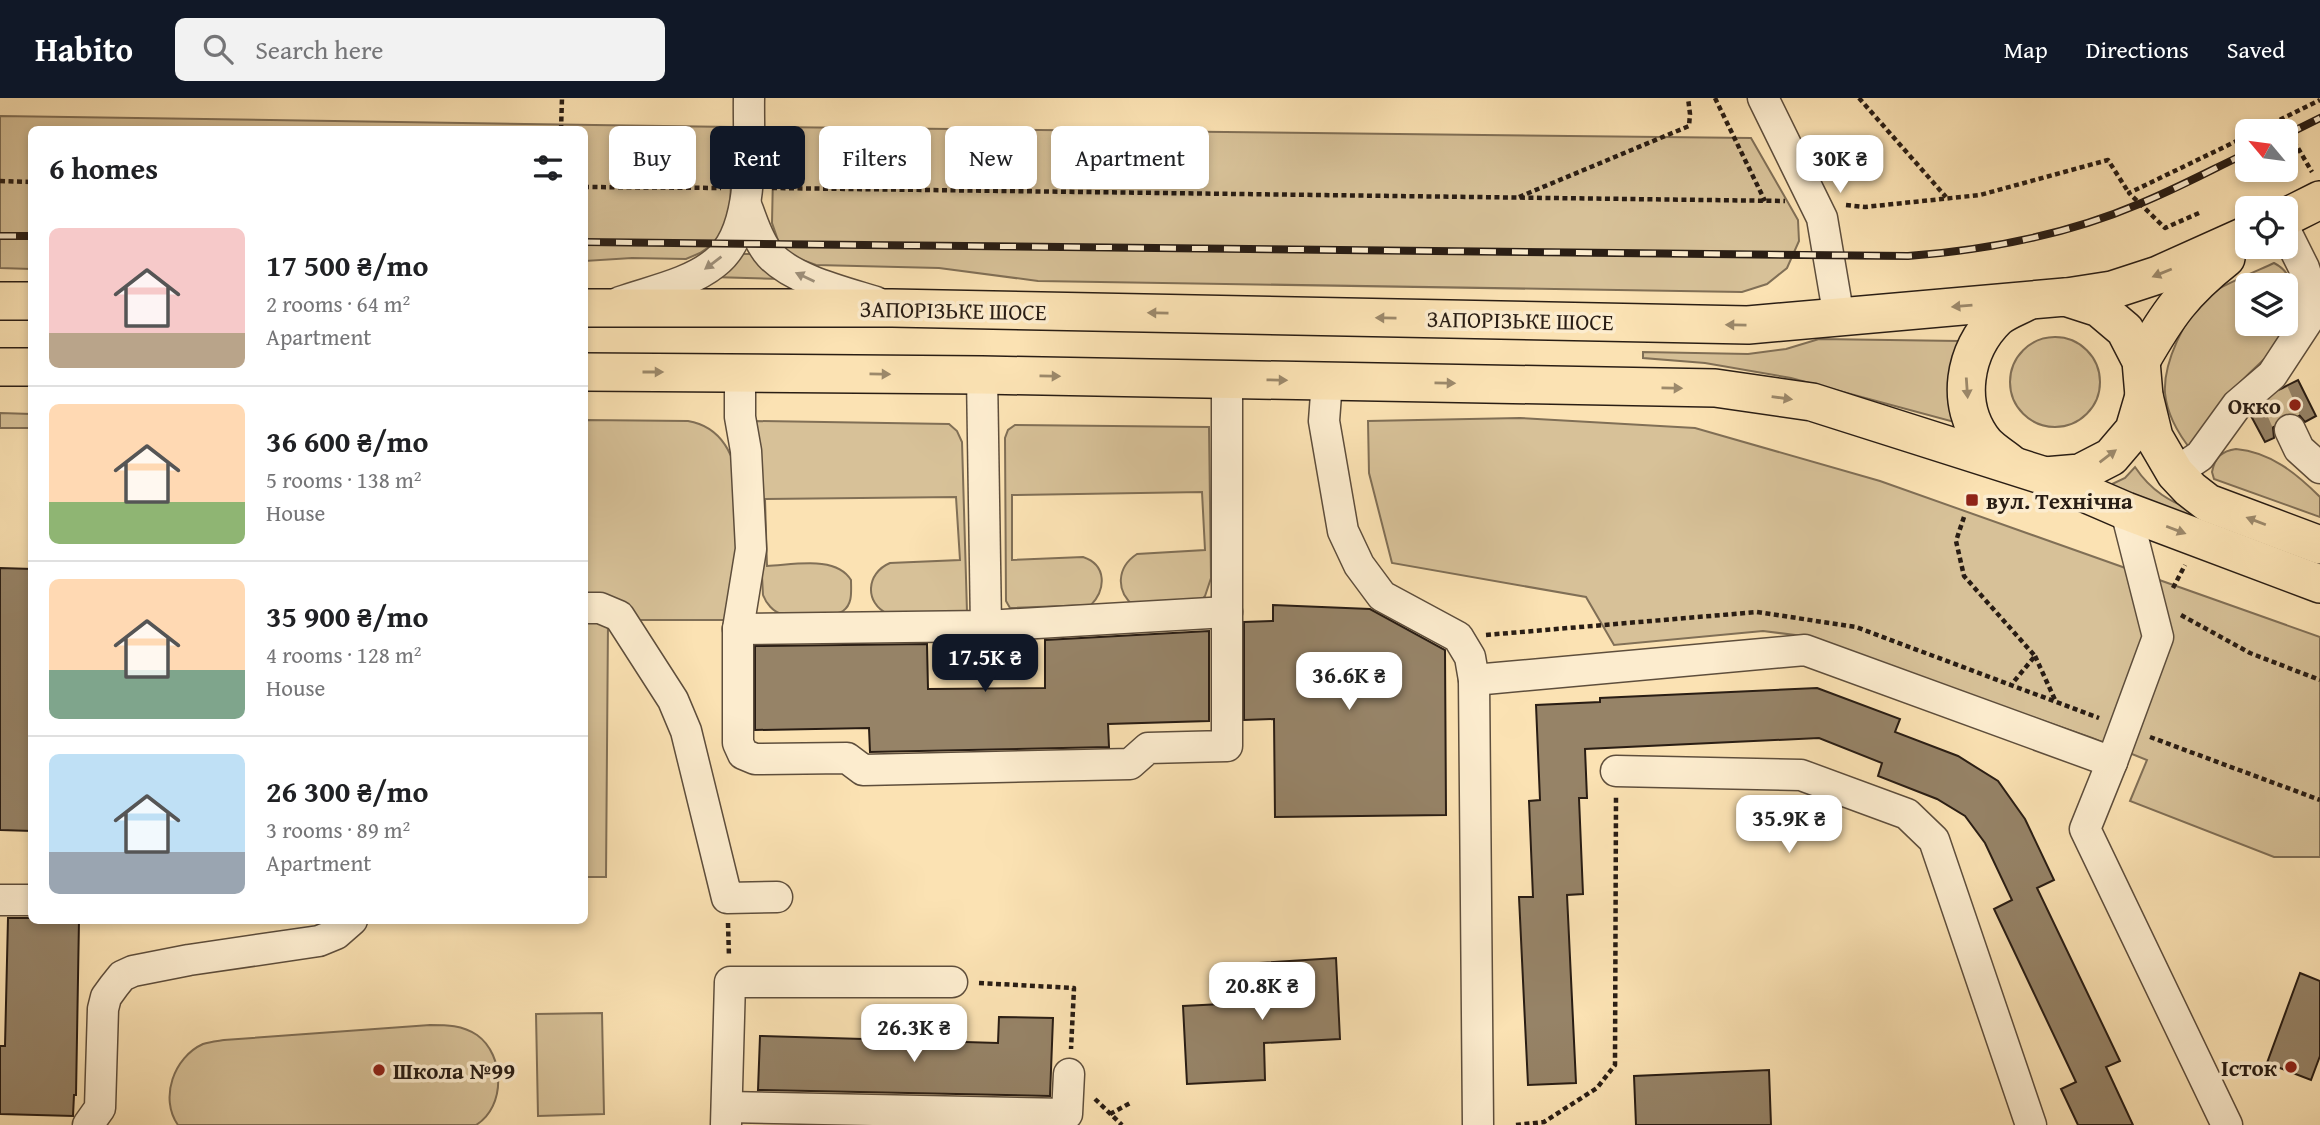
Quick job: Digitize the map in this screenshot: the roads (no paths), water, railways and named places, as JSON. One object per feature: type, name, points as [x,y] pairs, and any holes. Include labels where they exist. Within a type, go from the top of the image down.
[{"type":"main road","points":[[2298,205],[2316,187]]},
{"type":"main road","points":[[2235,240],[2158,275],[2112,290],[2048,298],[1999,316],[1977,343],[1966,376],[1969,411],[1985,442],[2028,470],[2080,473],[2111,457],[2133,430],[2143,379],[2167,317],[2181,297],[2198,280],[2235,251]]},
{"type":"main road","name":"ЗАПОРІЗЬКЕ ШОСЕ","points":[[594,308],[892,308],[1748,325],[2048,298],[2099,308],[2125,330],[2143,379],[2154,437],[2175,473],[2208,503],[2320,545]]},
{"type":"main road","points":[[0,301],[28,301]]},
{"type":"main road","points":[[0,367],[28,367]]},
{"type":"main road","points":[[588,372],[982,375],[1715,388],[1812,402],[2028,470],[2126,511],[2320,584]]},
{"type":"street","points":[[594,308],[678,282],[715,263],[732,243],[747,197],[749,98]]},
{"type":"street","points":[[1763,98],[1822,218],[1839,318]]},
{"type":"street","points":[[747,197],[762,244],[770,256],[784,267],[818,283],[892,308]]},
{"type":"street","points":[[2175,473],[2200,456],[2237,405],[2273,384],[2312,314],[2313,296],[2298,256]]},
{"type":"street","points":[[740,372],[740,417],[746,452],[751,549],[738,629],[738,743],[743,754],[755,759],[847,758],[863,770],[1130,764],[1148,748],[1227,746],[1227,379]]},
{"type":"street","points":[[982,375],[986,626]]},
{"type":"street","points":[[1327,381],[1324,421],[1326,435],[1343,531],[1359,565],[1382,596],[1458,638],[1470,657],[1474,680],[1478,1125]]},
{"type":"street","points":[[2290,430],[2299,449],[2320,468]]},
{"type":"street","points":[[2126,511],[2158,636],[2085,829],[2227,1125]]},
{"type":"street","points":[[588,608],[600,608],[619,617],[673,700],[686,731],[727,898],[777,897]]},
{"type":"street","points":[[738,629],[986,626],[1227,612]]},
{"type":"street","points":[[1474,680],[1805,650],[2112,762]]},
{"type":"street","points":[[1616,771],[1801,775],[1907,814],[1934,840],[2031,1125]]},
{"type":"street","points":[[0,900],[28,900]]},
{"type":"street","points":[[88,1125],[100,1108],[103,1009],[106,998],[122,976],[189,960],[319,941],[336,934],[347,924]]},
{"type":"street","points":[[952,982],[730,982],[727,1116],[1067,1114],[1069,1074]]},
{"type":"tunnel","points":[[2274,393],[2290,430]]},
{"type":"railway","points":[[2298,129],[2320,118]]},
{"type":"railway","points":[[588,242],[1908,256],[1997,245],[2083,224],[2153,198],[2235,159]]},
{"type":"railway","points":[[0,236],[28,236]]},
{"type":"place","name":"Окко","points":[[2295,405]]},
{"type":"place","name":"вул. Технічна","points":[[1972,500]]},
{"type":"place","name":"Істок","points":[[2291,1067]]},
{"type":"place","name":"Школа №99","points":[[379,1070]]}]
